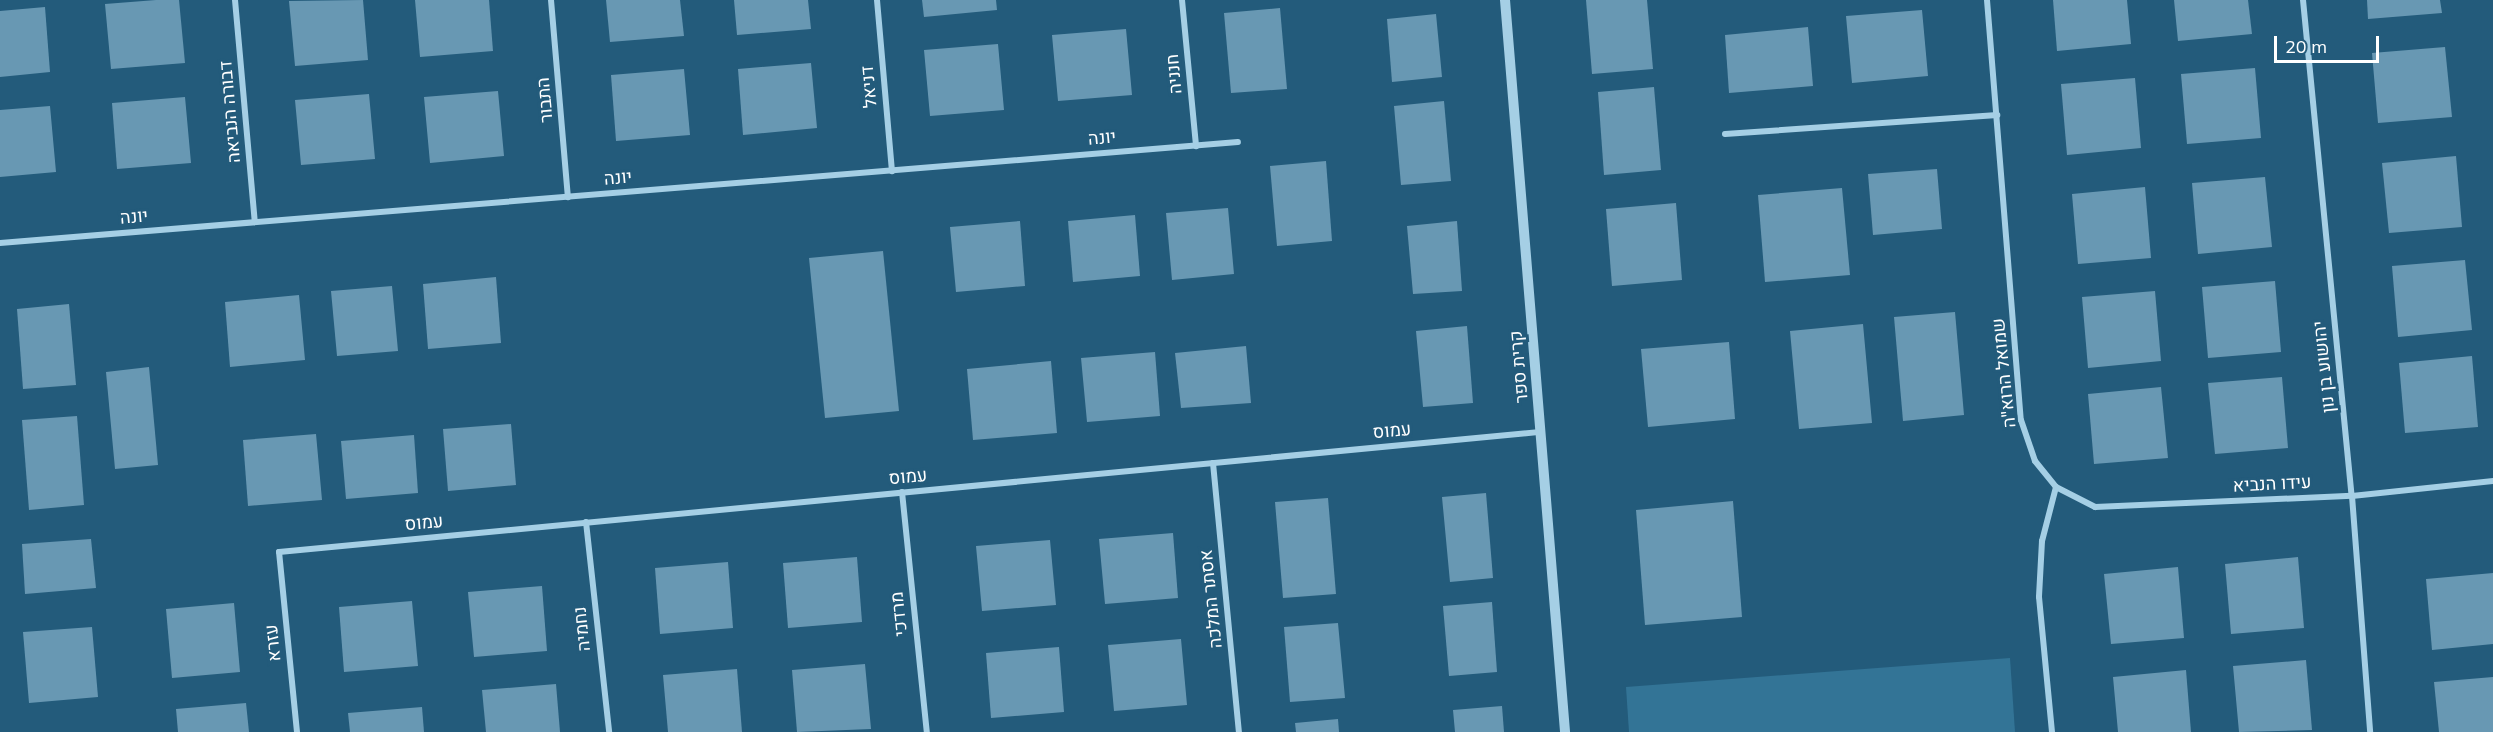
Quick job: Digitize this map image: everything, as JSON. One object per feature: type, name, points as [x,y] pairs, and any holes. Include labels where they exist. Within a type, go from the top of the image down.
[{"type":"street","name":"דבורה הנביאה","points":[[235,0],[255,222]]},
{"type":"street","name":"התבור","points":[[551,0],[568,197]]},
{"type":"street","name":"דניאל","points":[[877,0],[892,171]]},
{"type":"street","name":"חנניה","points":[[1182,0],[1196,146]]},
{"type":"street","name":"קרית ספר","points":[[1505,0],[1566,732]]},
{"type":"street","name":"שמואל הרוא\"ה","points":[[1987,0],[2021,420],[2036,461],[2056,487]]},
{"type":"street","name":"יהושוע בן נון","points":[[2303,0],[2352,496],[2370,732]]},
{"type":"street","points":[[1725,134],[1996,115]]},
{"type":"street","name":"יונה","points":[[0,243],[1239,142]]},
{"type":"street","name":"עמוס","points":[[279,552],[1540,432]]},
{"type":"street","name":"אסתר המלכה","points":[[1213,463],[1239,732]]},
{"type":"street","name":"עידו הנביא","points":[[2056,487],[2095,507],[2352,496],[2493,481]]},
{"type":"street","points":[[2052,732],[2039,597],[2042,541],[2056,487]]},
{"type":"street","name":"מרדכי","points":[[902,492],[927,732]]},
{"type":"street","name":"נחמיה","points":[[586,522],[609,732]]},
{"type":"street","name":"עזרא","points":[[279,552],[297,732]]},
{"type":"shaded area","points":[[2010,658],[2015,732],[1629,732],[1626,687]]},
{"type":"building","points":[[179,0],[185,63],[111,69],[105,4]]},
{"type":"building","points":[[363,0],[368,60],[295,66],[289,1]]},
{"type":"building","points":[[415,0],[489,0],[493,51],[420,57]]},
{"type":"building","points":[[606,0],[680,0],[684,36],[610,42]]},
{"type":"building","points":[[734,0],[808,0],[811,29],[737,35]]},
{"type":"building","points":[[922,0],[996,0],[997,10],[924,17]]},
{"type":"building","points":[[1586,0],[1647,0],[1653,69],[1592,74]]},
{"type":"building","points":[[2053,0],[2127,0],[2131,44],[2057,51]]},
{"type":"building","points":[[2174,0],[2248,0],[2252,34],[2178,41]]},
{"type":"building","points":[[2367,0],[2440,0],[2442,13],[2368,19]]},
{"type":"building","points":[[45,7],[50,72],[0,77],[0,11]]},
{"type":"building","points":[[1280,8],[1287,89],[1231,93],[1224,13]]},
{"type":"building","points":[[1922,10],[1928,76],[1852,83],[1846,16]]},
{"type":"building","points":[[1436,14],[1442,77],[1392,82],[1387,19]]},
{"type":"building","points":[[1808,27],[1813,86],[1729,93],[1725,35]]},
{"type":"building","points":[[1126,29],[1132,95],[1058,101],[1052,35]]},
{"type":"building","points":[[998,44],[1004,110],[930,116],[924,50]]},
{"type":"building","points":[[2445,47],[2452,117],[2378,123],[2372,53]]},
{"type":"building","points":[[811,63],[817,128],[743,135],[738,69]]},
{"type":"building","points":[[2255,68],[2261,138],[2187,144],[2181,74]]},
{"type":"building","points":[[684,69],[690,135],[616,141],[611,75]]},
{"type":"building","points":[[2135,78],[2141,148],[2067,155],[2061,84]]},
{"type":"building","points":[[1654,87],[1661,170],[1604,175],[1598,92]]},
{"type":"building","points":[[498,91],[504,156],[430,163],[424,97]]},
{"type":"building","points":[[369,94],[375,159],[301,165],[295,100]]},
{"type":"building","points":[[185,97],[191,163],[117,169],[112,103]]},
{"type":"building","points":[[1444,101],[1451,181],[1401,185],[1394,106]]},
{"type":"building","points":[[50,106],[56,172],[0,177],[0,110]]},
{"type":"building","points":[[2456,156],[2462,227],[2389,233],[2382,163]]},
{"type":"building","points":[[1326,161],[1332,241],[1277,246],[1270,166]]},
{"type":"building","points":[[1937,169],[1942,229],[1873,235],[1868,174]]},
{"type":"building","points":[[2265,177],[2272,247],[2198,254],[2192,183]]},
{"type":"building","points":[[2145,187],[2151,258],[2078,264],[2072,194]]},
{"type":"building","points":[[1842,188],[1850,275],[1765,282],[1758,195]]},
{"type":"building","points":[[1676,203],[1682,280],[1612,286],[1606,209]]},
{"type":"building","points":[[1228,208],[1234,274],[1172,280],[1166,213]]},
{"type":"building","points":[[1135,215],[1140,276],[1073,282],[1068,221]]},
{"type":"building","points":[[1020,221],[1025,286],[956,292],[950,227]]},
{"type":"building","points":[[1457,221],[1462,291],[1413,294],[1407,226]]},
{"type":"building","points":[[883,251],[899,411],[825,418],[809,258]]},
{"type":"building","points":[[2465,260],[2472,330],[2398,337],[2392,266]]},
{"type":"building","points":[[496,277],[501,343],[428,349],[423,284]]},
{"type":"building","points":[[2275,281],[2281,352],[2208,358],[2202,287]]},
{"type":"building","points":[[392,286],[398,351],[337,356],[331,291]]},
{"type":"building","points":[[2155,291],[2161,361],[2088,368],[2082,297]]},
{"type":"building","points":[[299,295],[305,360],[230,367],[225,302]]},
{"type":"building","points":[[69,304],[76,385],[23,389],[17,309]]},
{"type":"building","points":[[1955,312],[1964,415],[1903,421],[1894,317]]},
{"type":"building","points":[[1863,324],[1872,423],[1799,429],[1790,331]]},
{"type":"building","points":[[1467,326],[1473,403],[1423,407],[1416,331]]},
{"type":"building","points":[[1729,342],[1735,419],[1648,427],[1641,349]]},
{"type":"building","points":[[1246,346],[1251,403],[1181,408],[1175,353]]},
{"type":"building","points":[[1155,352],[1160,416],[1087,422],[1081,358]]},
{"type":"building","points":[[2472,356],[2478,427],[2405,433],[2399,363]]},
{"type":"building","points":[[1051,361],[1057,433],[973,440],[967,369]]},
{"type":"building","points":[[149,367],[158,465],[115,469],[106,372]]},
{"type":"building","points":[[2282,377],[2288,448],[2215,454],[2208,383]]},
{"type":"building","points":[[2161,387],[2168,458],[2094,464],[2088,394]]},
{"type":"building","points":[[77,416],[84,505],[29,510],[22,420]]},
{"type":"building","points":[[511,424],[516,485],[448,491],[443,429]]},
{"type":"building","points":[[316,434],[322,500],[248,506],[243,440]]},
{"type":"building","points":[[414,435],[418,493],[346,499],[341,441]]},
{"type":"building","points":[[1486,493],[1493,578],[1450,582],[1442,497]]},
{"type":"building","points":[[1328,498],[1336,594],[1283,598],[1275,502]]},
{"type":"building","points":[[1733,501],[1742,617],[1645,625],[1636,510]]},
{"type":"building","points":[[1173,533],[1178,598],[1105,604],[1099,539]]},
{"type":"building","points":[[91,539],[96,588],[25,594],[22,544]]},
{"type":"building","points":[[1050,540],[1056,605],[982,611],[976,546]]},
{"type":"building","points":[[857,557],[862,622],[788,628],[783,563]]},
{"type":"building","points":[[2298,557],[2304,628],[2231,634],[2225,564]]},
{"type":"building","points":[[728,562],[733,628],[660,634],[655,568]]},
{"type":"building","points":[[2178,567],[2184,638],[2111,644],[2104,574]]},
{"type":"building","points":[[2493,573],[2493,644],[2432,650],[2426,579]]},
{"type":"building","points":[[542,586],[547,651],[474,657],[468,592]]},
{"type":"building","points":[[412,601],[418,666],[344,672],[339,607]]},
{"type":"building","points":[[1492,602],[1497,672],[1449,676],[1443,606]]},
{"type":"building","points":[[234,603],[240,672],[172,678],[166,609]]},
{"type":"building","points":[[1338,623],[1345,698],[1290,702],[1284,627]]},
{"type":"building","points":[[92,627],[98,697],[29,703],[23,632]]},
{"type":"building","points":[[1181,639],[1187,705],[1114,711],[1108,645]]},
{"type":"building","points":[[1059,647],[1064,712],[991,718],[986,653]]},
{"type":"building","points":[[2306,660],[2312,730],[2239,732],[2233,666]]},
{"type":"building","points":[[865,664],[871,729],[797,732],[792,670]]},
{"type":"building","points":[[737,669],[742,732],[668,732],[663,675]]},
{"type":"building","points":[[2186,670],[2191,732],[2118,732],[2113,677]]},
{"type":"building","points":[[2493,677],[2493,732],[2439,732],[2434,682]]},
{"type":"building","points":[[556,684],[560,732],[486,732],[482,690]]},
{"type":"building","points":[[246,703],[249,732],[178,732],[176,709]]},
{"type":"building","points":[[1502,706],[1504,732],[1455,732],[1453,710]]},
{"type":"building","points":[[422,707],[424,732],[350,732],[348,713]]},
{"type":"building","points":[[1338,719],[1339,732],[1296,732],[1295,723]]}]
